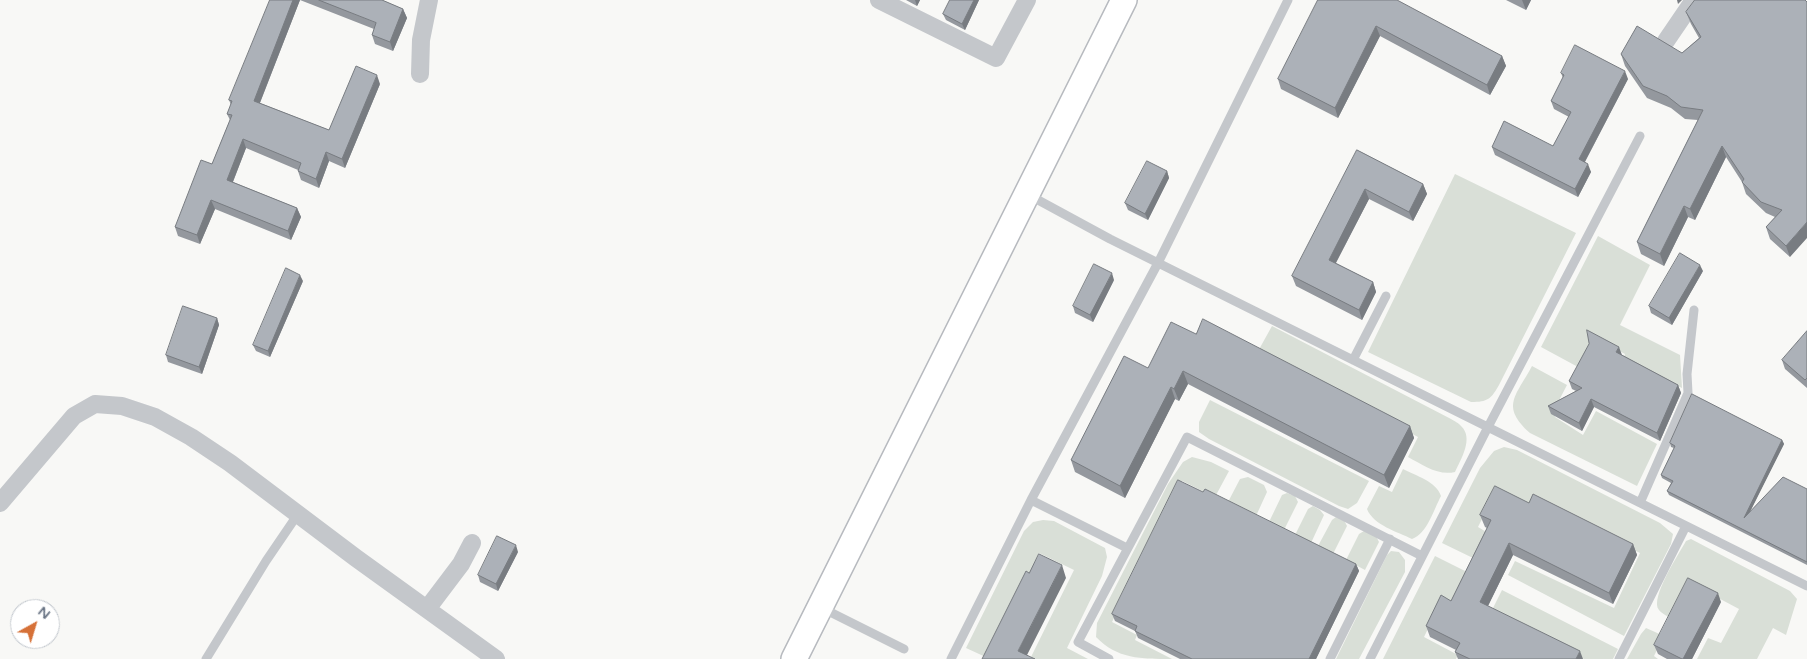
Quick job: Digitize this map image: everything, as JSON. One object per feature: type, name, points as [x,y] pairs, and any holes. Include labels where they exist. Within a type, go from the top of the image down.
[{"type":"main road","points":[[794,659],[1124,0]]},
{"type":"street","points":[[420,74],[421,40],[429,0]]},
{"type":"street","points":[[879,0],[996,58],[1027,0]]},
{"type":"street","points":[[1666,41],[1694,0]]},
{"type":"street","points":[[0,503],[74,416],[95,404],[122,406],[162,421],[191,437],[230,463],[496,659]]},
{"type":"street","points":[[427,609],[461,564],[472,543]]},
{"type":"lane","points":[[951,659],[1031,500],[1158,263],[1288,0]]},
{"type":"lane","points":[[1370,659],[1488,427],[1640,136]]},
{"type":"lane","points":[[1027,194],[1158,263],[1807,586]]},
{"type":"lane","points":[[1353,360],[1386,296]]},
{"type":"lane","points":[[1640,503],[1688,393],[1687,374],[1694,310]]},
{"type":"lane","points":[[1109,659],[1078,642],[1186,437],[1422,556]]},
{"type":"lane","points":[[1031,500],[1127,548]]},
{"type":"lane","points":[[206,659],[266,561],[298,514]]},
{"type":"lane","points":[[1619,659],[1686,526]]},
{"type":"lane","points":[[1330,659],[1390,539]]},
{"type":"lane","points":[[820,607],[904,649]]},
{"type":"shaded area","points":[[1455,174],[1576,233],[1494,394],[1488,399],[1477,402],[1471,402],[1368,352]]},
{"type":"shaded area","points":[[1598,236],[1650,265],[1620,325],[1680,355],[1682,388],[1623,359],[1625,354],[1597,339],[1578,367],[1541,347]]},
{"type":"shaded area","points":[[1272,326],[1459,424],[1465,431],[1466,442],[1463,455],[1455,472],[1437,471],[1408,457],[1418,437],[1257,353]]},
{"type":"shaded area","points":[[1532,366],[1567,385],[1554,410],[1555,417],[1583,435],[1596,411],[1657,444],[1637,486],[1530,433],[1521,424],[1515,415],[1514,401],[1516,393]]},
{"type":"shaded area","points":[[1210,400],[1369,481],[1357,503],[1348,509],[1339,506],[1209,439],[1199,432],[1199,422]]},
{"type":"shaded area","points":[[1504,447],[1517,450],[1660,523],[1673,534],[1671,544],[1624,636],[1508,575],[1515,561],[1614,608],[1640,553],[1535,501],[1532,508],[1496,491],[1478,527],[1488,533],[1475,559],[1442,543],[1480,468],[1494,451]]},
{"type":"shaded area","points":[[1192,457],[1211,462],[1229,471],[1215,497],[1182,481],[1112,622],[1137,635],[1135,640],[1172,659],[1150,659],[1121,654],[1112,650],[1096,637],[1097,623],[1168,484],[1183,462]]},
{"type":"shaded area","points":[[1403,469],[1435,486],[1441,496],[1426,527],[1412,539],[1380,524],[1370,515],[1367,509],[1379,486],[1392,492]]},
{"type":"shaded area","points":[[1248,477],[1264,485],[1267,492],[1256,516],[1228,502],[1240,479]]},
{"type":"shaded area","points":[[1287,493],[1295,496],[1298,502],[1284,530],[1269,522],[1282,495]]},
{"type":"shaded area","points":[[1313,506],[1324,515],[1311,543],[1295,535],[1308,509]]},
{"type":"shaded area","points":[[1336,517],[1344,520],[1347,526],[1333,554],[1318,546],[1332,520]]},
{"type":"shaded area","points":[[1043,520],[1054,521],[1105,548],[1107,557],[1102,576],[1067,648],[1088,659],[1030,659],[1074,570],[1039,553],[990,659],[966,648],[1024,531],[1033,522]]},
{"type":"shaded area","points":[[1364,531],[1376,536],[1379,542],[1365,570],[1346,560],[1359,534]]},
{"type":"shaded area","points":[[1691,539],[1790,591],[1797,599],[1786,635],[1773,628],[1757,659],[1697,659],[1708,638],[1721,643],[1739,609],[1692,584],[1672,619],[1659,610],[1657,604],[1658,596],[1662,586],[1686,541]]},
{"type":"shaded area","points":[[1391,551],[1399,552],[1405,560],[1405,572],[1359,659],[1336,659],[1387,555]]},
{"type":"shaded area","points":[[1435,556],[1469,573],[1452,604],[1442,600],[1424,637],[1458,655],[1456,659],[1383,659]]},
{"type":"shaded area","points":[[1502,590],[1618,649],[1613,659],[1584,659],[1491,612]]},
{"type":"shaded area","points":[[1646,628],[1664,636],[1654,656],[1658,659],[1627,659],[1641,634]]},
{"type":"building","points":[[270,0],[293,0],[254,101],[329,130],[356,66],[377,75],[342,159],[326,152],[316,179],[298,171],[301,163],[243,139],[227,180],[297,208],[288,231],[211,200],[197,235],[175,227],[201,160],[212,164],[232,115],[227,114],[232,101],[229,100]]},
{"type":"building","points":[[319,0],[382,0],[403,9],[390,42],[372,35],[376,23]]},
{"type":"building","points":[[950,0],[974,0],[962,24],[943,14]]},
{"type":"building","points":[[1318,0],[1397,0],[1502,56],[1487,85],[1376,26],[1335,108],[1278,79]]},
{"type":"building","points":[[1695,0],[1805,0],[1807,2],[1807,222],[1786,246],[1766,227],[1782,210],[1761,202],[1742,182],[1744,179],[1722,146],[1690,209],[1684,206],[1660,254],[1637,242],[1703,110],[1681,107],[1667,96],[1643,86],[1621,54],[1637,26],[1682,53],[1701,37],[1686,12]]},
{"type":"building","points":[[1575,45],[1625,71],[1579,159],[1588,164],[1575,189],[1492,147],[1504,121],[1553,146],[1571,112],[1551,101],[1564,75],[1561,73]]},
{"type":"building","points":[[1357,150],[1423,184],[1409,212],[1365,189],[1329,260],[1373,282],[1359,310],[1292,276]]},
{"type":"building","points":[[1147,161],[1167,171],[1145,214],[1125,203]]},
{"type":"building","points":[[1680,253],[1700,265],[1669,318],[1649,306]]},
{"type":"building","points":[[1094,264],[1112,273],[1090,315],[1073,306]]},
{"type":"building","points":[[286,268],[300,275],[268,351],[253,345]]},
{"type":"building","points":[[183,306],[217,318],[199,367],[166,355]]},
{"type":"building","points":[[1203,319],[1410,426],[1384,475],[1183,371],[1174,389],[1171,387],[1120,486],[1071,460],[1124,356],[1148,368],[1171,322],[1196,334]]},
{"type":"building","points":[[1587,330],[1619,347],[1616,352],[1678,385],[1657,433],[1591,399],[1579,423],[1548,406],[1582,388],[1569,381],[1589,344]]},
{"type":"building","points":[[1807,331],[1807,378],[1805,380],[1782,360]]},
{"type":"building","points":[[1692,394],[1782,440],[1744,518],[1783,477],[1807,489],[1807,562],[1667,491],[1673,481],[1661,475],[1675,446],[1670,443]]},
{"type":"building","points":[[1178,480],[1203,492],[1205,489],[1356,564],[1309,659],[1192,659],[1135,631],[1137,626],[1112,614]]},
{"type":"building","points":[[1495,486],[1529,503],[1533,494],[1633,544],[1609,593],[1509,543],[1480,602],[1580,651],[1576,659],[1470,659],[1455,652],[1460,643],[1426,626],[1441,595],[1451,601],[1491,520],[1480,515]]},
{"type":"building","points":[[497,536],[516,545],[496,584],[478,575]]},
{"type":"building","points":[[1039,554],[1062,565],[1018,651],[1035,659],[982,659],[1026,571],[1029,573]]},
{"type":"building","points":[[1688,578],[1718,593],[1682,659],[1654,645]]}]
